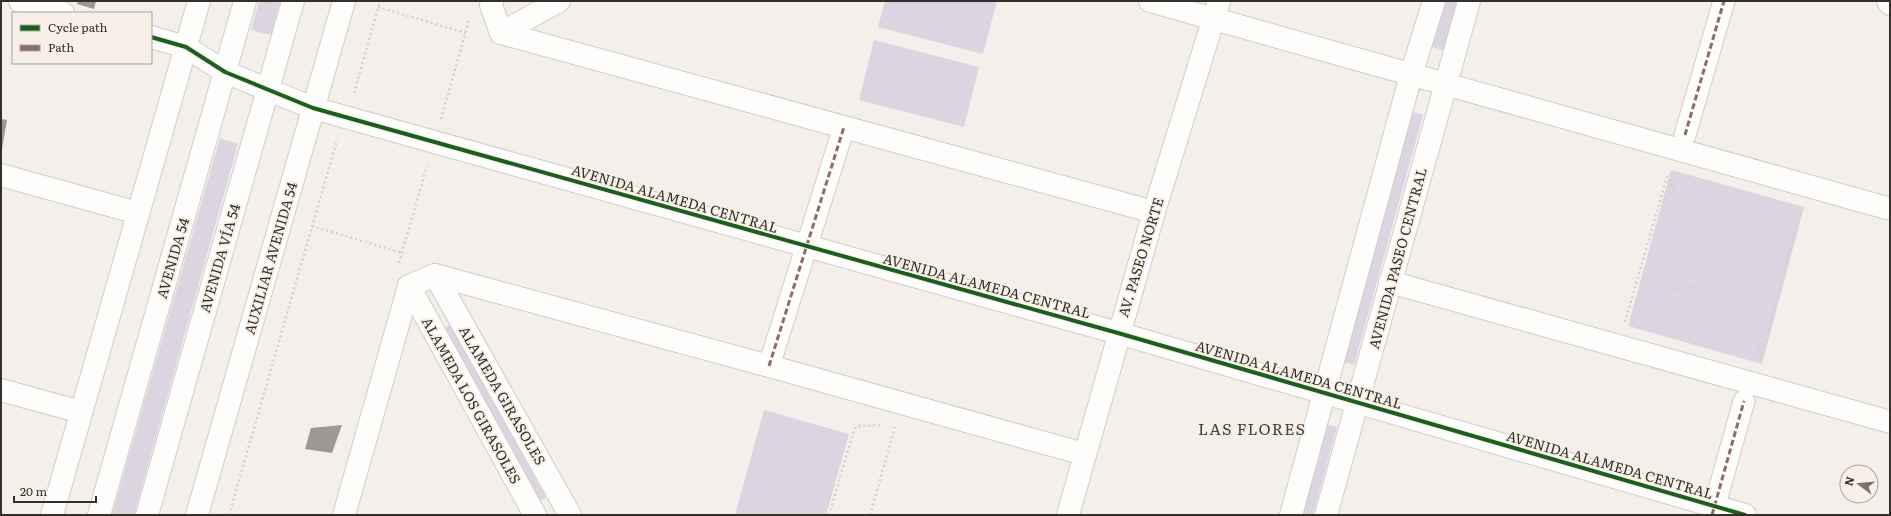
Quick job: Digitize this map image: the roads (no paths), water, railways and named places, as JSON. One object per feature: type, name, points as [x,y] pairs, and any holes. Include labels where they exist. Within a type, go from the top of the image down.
[{"type":"street","points":[[20,1],[59,12]]},
{"type":"street","points":[[52,515],[199,1]]},
{"type":"street","name":"AVENIDA 54","points":[[99,515],[245,1]]},
{"type":"street","name":"AVENIDA VÍA 54","points":[[147,515],[293,1]]},
{"type":"street","name":"AUXILIAR AVENIDA 54","points":[[197,515],[344,1]]},
{"type":"street","points":[[501,33],[559,1]]},
{"type":"street","points":[[1150,1],[1217,10],[1411,76],[1890,209]]},
{"type":"street","points":[[1291,515],[1411,76],[1434,1]]},
{"type":"street","name":"AVENIDA PASEO CENTRAL","points":[[1326,515],[1444,84],[1469,1]]},
{"type":"street","points":[[1686,136],[1724,1]]},
{"type":"street","points":[[494,2],[501,33]]},
{"type":"street","name":"AV. PASEO NORTE","points":[[1068,515],[1118,333],[1217,10]]},
{"type":"street","points":[[501,33],[1154,212]]},
{"type":"street","name":"AVENIDA ALAMEDA CENTRAL","points":[[152,37],[186,47],[225,72],[313,108],[1324,392],[1713,511],[1745,515]]},
{"type":"street","points":[[769,366],[805,246],[844,127]]},
{"type":"street","points":[[1,175],[138,213]]},
{"type":"street","points":[[344,515],[403,277],[435,275],[1084,454]]},
{"type":"street","name":"ALAMEDA GIRASOLES","points":[[435,275],[570,515]]},
{"type":"street","name":"ALAMEDA LOS GIRASOLES","points":[[403,277],[535,515]]},
{"type":"street","points":[[1390,282],[1890,422]]},
{"type":"street","points":[[1,390],[81,412]]},
{"type":"street","points":[[1713,511],[1744,401]]},
{"type":"district","name":"LAS FLORES","points":[[1252,428]]}]
